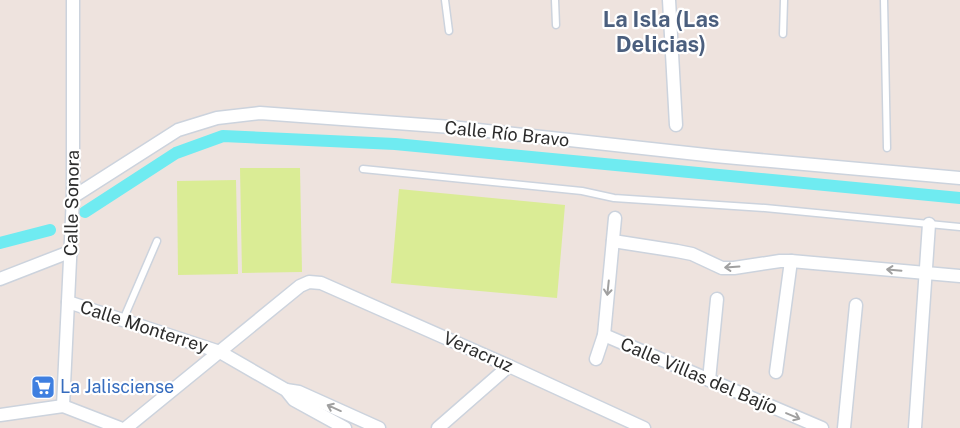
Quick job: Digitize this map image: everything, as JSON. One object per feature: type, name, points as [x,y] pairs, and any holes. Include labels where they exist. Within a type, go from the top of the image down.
[{"type":"street","name":"Calle Sonora","points":[[63,406],[72,246],[73,0]]},
{"type":"street","points":[[669,0],[676,124]]},
{"type":"street","name":"Calle Río Bravo","points":[[73,201],[178,130],[217,118],[260,113],[451,127],[715,156],[960,178]]},
{"type":"street","points":[[596,359],[604,335],[615,218]]},
{"type":"street","points":[[915,428],[929,224]]},
{"type":"street","points":[[613,241],[692,254],[722,268],[791,261],[960,276]]},
{"type":"street","points":[[0,279],[72,246]]},
{"type":"street","points":[[776,372],[791,261]]},
{"type":"street","name":"Veracruz","points":[[220,352],[300,286],[309,282],[321,283],[644,428]]},
{"type":"street","points":[[709,380],[717,299]]},
{"type":"street","name":"Calle Monterrey","points":[[68,302],[220,352],[286,390]]},
{"type":"street","points":[[844,428],[856,305]]},
{"type":"street","name":"Calle Villas del Bajío","points":[[604,335],[822,428]]},
{"type":"street","points":[[126,428],[220,352]]},
{"type":"street","points":[[438,428],[509,366]]},
{"type":"street","points":[[286,390],[294,400],[345,428]]},
{"type":"street","points":[[286,390],[299,392],[379,428]]},
{"type":"street","points":[[0,415],[63,406],[120,428]]},
{"type":"lane","points":[[445,0],[449,31]]},
{"type":"lane","points":[[555,0],[556,25]]},
{"type":"lane","points":[[783,34],[784,0]]},
{"type":"lane","points":[[884,0],[887,148]]},
{"type":"lane","points":[[364,169],[582,192],[614,198],[764,208],[960,227]]},
{"type":"lane","points":[[123,320],[157,241]]},
{"type":"green space","points":[[240,168],[300,168],[302,272],[242,273]]},
{"type":"green space","points":[[236,180],[238,274],[178,275],[177,181]]},
{"type":"green space","points":[[399,189],[565,205],[557,298],[391,283]]},
{"type":"waterway","points":[[85,212],[176,153],[223,136],[395,144],[960,198]]},
{"type":"waterway","points":[[0,243],[50,230]]},
{"type":"place","name":"La Jalisciense","points":[[43,387]]},
{"type":"district","name":"La Isla (Las Delicias)","points":[[661,32]]}]
